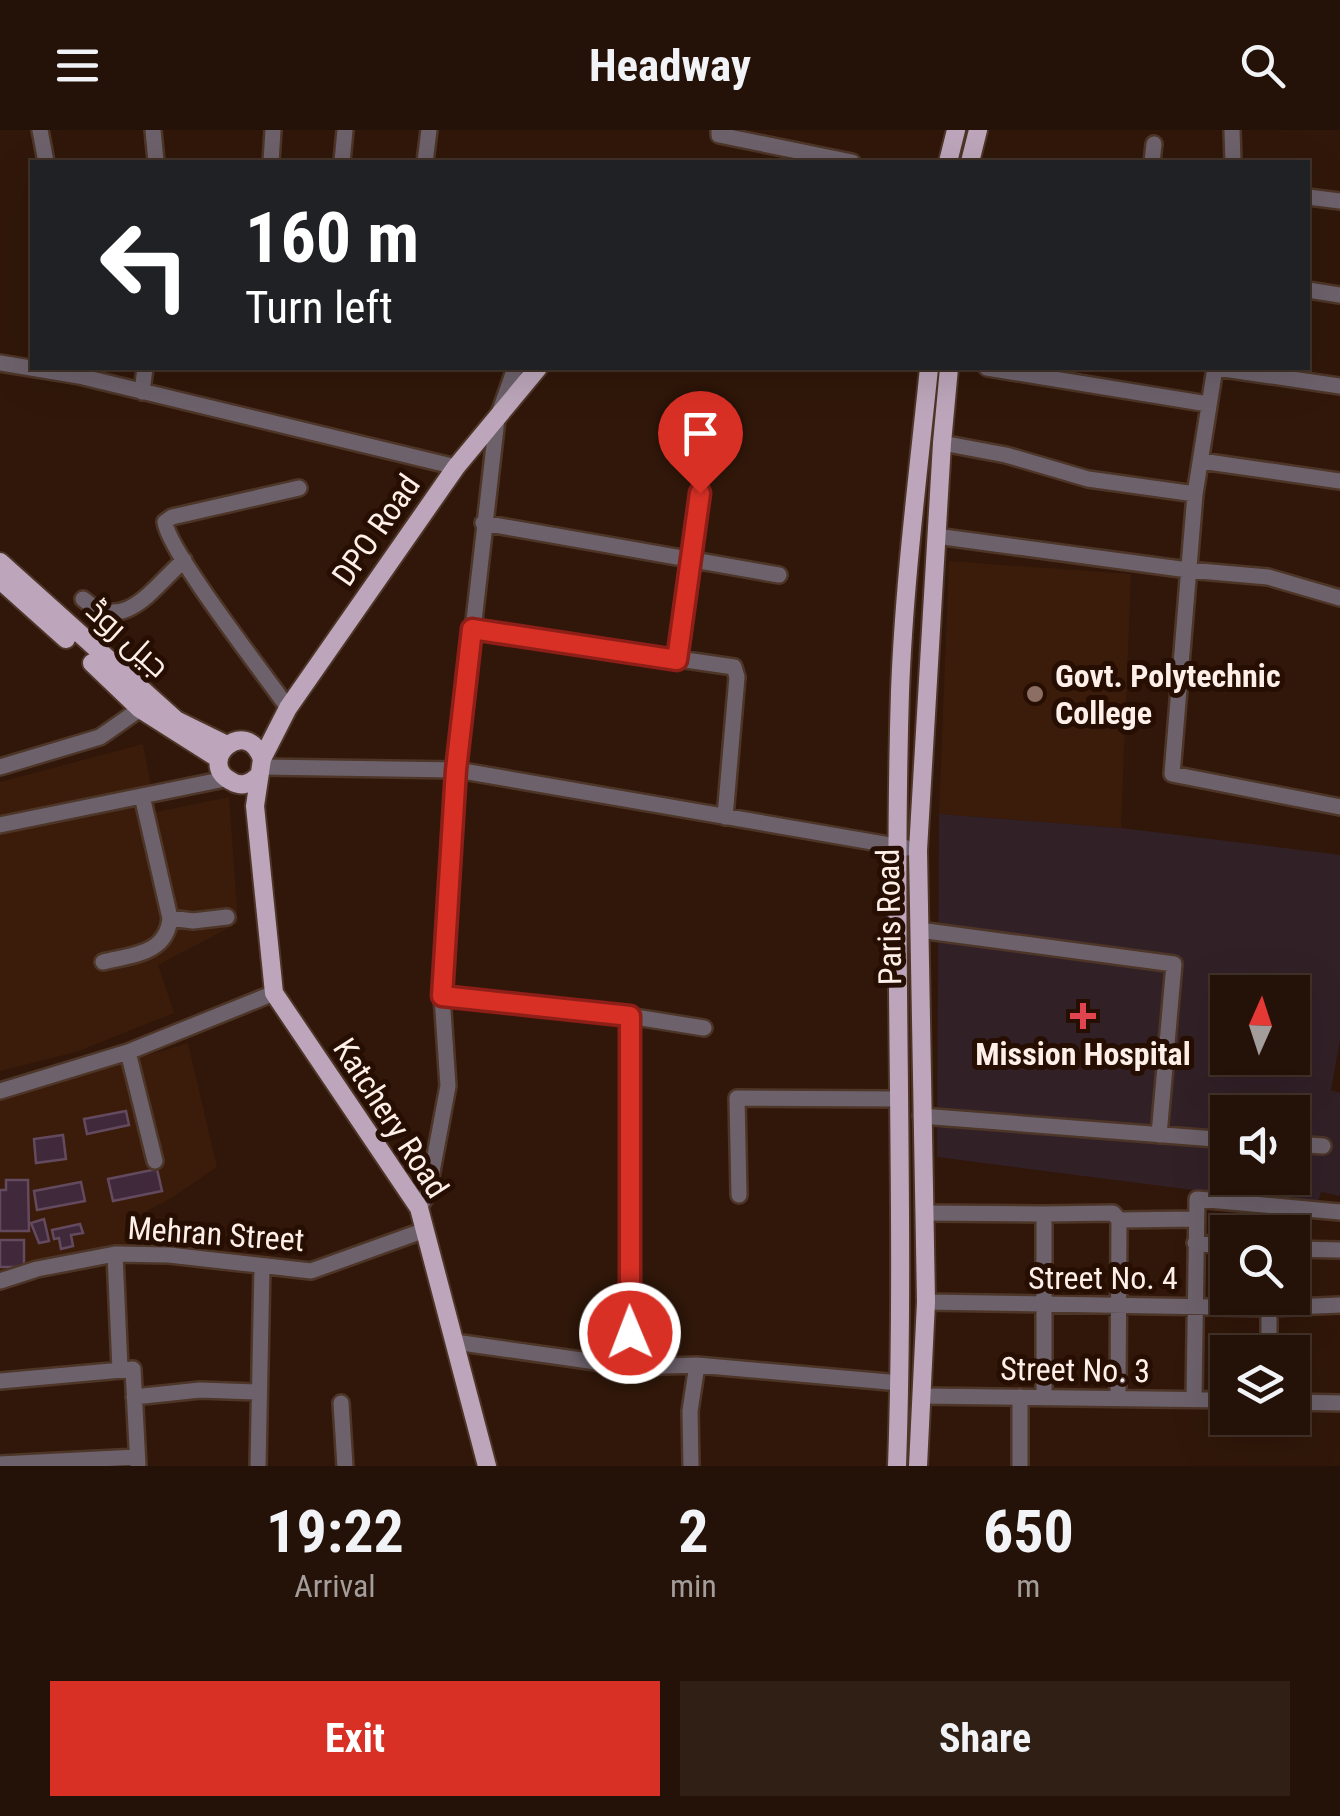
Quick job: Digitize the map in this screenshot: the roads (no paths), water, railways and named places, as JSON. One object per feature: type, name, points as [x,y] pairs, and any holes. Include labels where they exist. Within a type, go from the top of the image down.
[{"type":"main road","points":[[955,160],[956,130]]},
{"type":"main road","points":[[956,160],[978,130]]},
{"type":"main road","name":"DPO Road","points":[[258,771],[272,734],[288,708],[456,466],[536,370]]},
{"type":"main road","name":"Paris Road","points":[[896,1466],[900,1382],[897,846],[900,688],[929,370]]},
{"type":"main road","name":"Paris Road","points":[[918,1466],[926,1302],[918,850],[949,370]]},
{"type":"main road","name":"جیل روڈ","points":[[0,562],[176,720],[223,752]]},
{"type":"main road","name":"جیل روڈ","points":[[0,580],[140,709],[170,728],[223,752]]},
{"type":"main road","points":[[900,688],[926,691]]},
{"type":"main road","points":[[250,742],[258,771],[226,779],[218,767],[223,752],[235,741],[250,742],[272,734]]},
{"type":"main road","name":"Katchery Road","points":[[258,771],[255,806],[274,993],[419,1208],[487,1466]]},
{"type":"street","points":[[40,130],[46,160]]},
{"type":"street","points":[[154,130],[156,160]]},
{"type":"street","points":[[271,160],[274,130]]},
{"type":"street","points":[[342,160],[346,130]]},
{"type":"street","points":[[425,160],[429,130]]},
{"type":"street","points":[[719,130],[719,135],[842,160]]},
{"type":"street","points":[[1232,130],[1233,160]]},
{"type":"street","points":[[1152,160],[1154,144]]},
{"type":"street","points":[[1310,197],[1340,201]]},
{"type":"street","points":[[1310,290],[1340,295]]},
{"type":"street","points":[[0,362],[30,366]]},
{"type":"street","points":[[142,392],[144,370]]},
{"type":"street","points":[[419,1208],[428,1193],[448,1086],[442,996],[456,770],[496,419],[514,370]]},
{"type":"street","points":[[999,370],[1208,404]]},
{"type":"street","points":[[1216,370],[1195,494],[1172,774],[1340,807]]},
{"type":"street","points":[[1230,370],[1340,386]]},
{"type":"street","points":[[78,372],[142,392],[456,466]]},
{"type":"street","points":[[942,444],[1006,454],[1088,479],[1195,494]]},
{"type":"street","points":[[1201,461],[1340,481]]},
{"type":"street","points":[[288,708],[184,560],[164,522],[299,488]]},
{"type":"street","points":[[677,660],[700,493]]},
{"type":"street","points":[[483,522],[778,574]]},
{"type":"street","points":[[936,536],[1268,577],[1340,598]]},
{"type":"street","points":[[83,598],[94,609],[124,614],[184,560]]},
{"type":"street","points":[[472,629],[677,660],[729,664],[736,671],[725,816]]},
{"type":"street","points":[[0,766],[100,737],[140,709]]},
{"type":"street","points":[[258,771],[456,770],[918,850]]},
{"type":"street","points":[[0,826],[226,779]]},
{"type":"street","points":[[103,962],[154,948],[168,930],[170,918],[142,796]]},
{"type":"street","points":[[170,918],[194,921],[227,916]]},
{"type":"street","points":[[920,930],[1174,964],[1160,1135]]},
{"type":"street","points":[[0,1091],[128,1052],[274,993]]},
{"type":"street","points":[[442,996],[704,1028]]},
{"type":"street","points":[[630,1016],[630,1367]]},
{"type":"street","points":[[128,1052],[155,1161]]},
{"type":"street","points":[[739,1196],[737,1098],[900,1100]]},
{"type":"street","points":[[921,1116],[1210,1139]]},
{"type":"street","points":[[1310,1145],[1323,1146]]},
{"type":"street","points":[[1194,1399],[1195,1202],[1202,1198],[1340,1212]]},
{"type":"street","points":[[925,1213],[1113,1213],[1120,1220],[1195,1219]]},
{"type":"street","points":[[1044,1214],[1044,1397]]},
{"type":"street","points":[[1118,1397],[1120,1220]]},
{"type":"street","name":"Mehran Street","points":[[0,1282],[37,1269],[115,1254],[170,1255],[311,1272],[425,1230]]},
{"type":"street","points":[[1195,1243],[1210,1244]]},
{"type":"street","points":[[1310,1249],[1340,1250]]},
{"type":"street","points":[[115,1254],[120,1369]]},
{"type":"street","points":[[258,1466],[262,1266]]},
{"type":"street","name":"Street No. 4","points":[[926,1302],[1210,1305]]},
{"type":"street","name":"Street No. 4","points":[[1310,1304],[1340,1304]]},
{"type":"street","points":[[455,1342],[630,1367],[697,1365],[900,1382]]},
{"type":"street","points":[[691,1466],[690,1411],[697,1365]]},
{"type":"street","points":[[0,1381],[133,1369],[137,1461],[0,1464]]},
{"type":"street","points":[[134,1397],[200,1390],[258,1392]]},
{"type":"street","name":"Street No. 3","points":[[922,1396],[1210,1399]]},
{"type":"street","points":[[1020,1397],[1020,1466]]},
{"type":"street","points":[[1310,1402],[1340,1403]]},
{"type":"street","points":[[341,1403],[345,1466]]},
{"type":"place","name":"Govt. Polytechnic College","points":[[1035,694]]},
{"type":"place","name":"Mission Hospital","points":[[1083,1016]]}]
